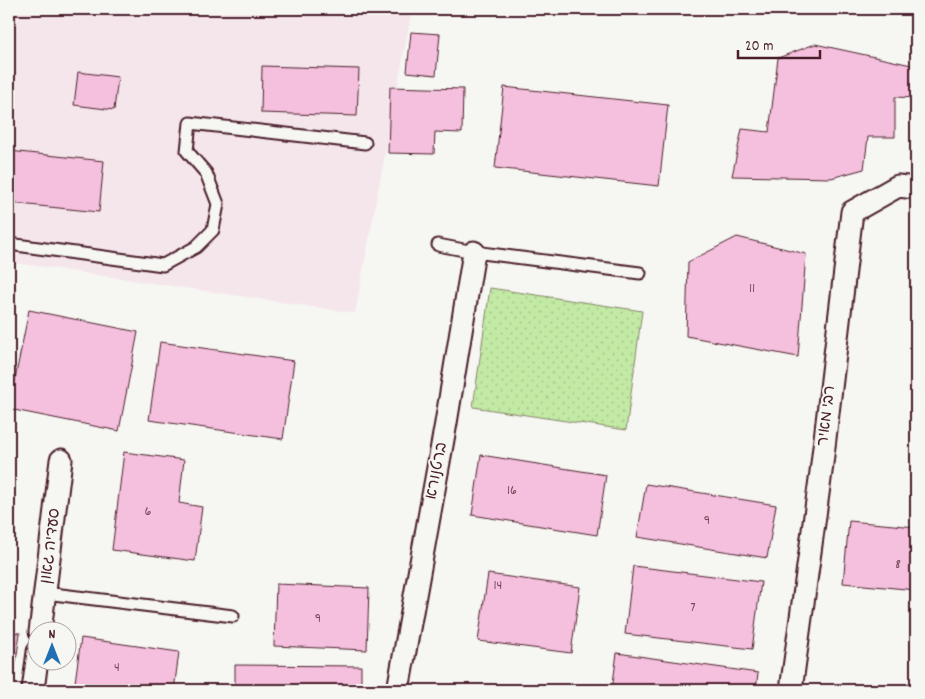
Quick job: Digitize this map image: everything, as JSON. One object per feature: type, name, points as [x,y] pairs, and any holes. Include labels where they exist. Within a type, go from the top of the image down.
[{"type":"street","name":"רבי מאיר","points":[[791,690],[821,472],[852,212],[898,186],[916,188]]},
{"type":"street","name":"ברטנורא","points":[[398,690],[446,423],[474,252]]},
{"type":"street","name":"סעדיה גאון","points":[[41,622],[61,460]]},
{"type":"street","points":[[33,690],[35,672]]},
{"type":"lane","points":[[9,244],[163,265],[196,247],[213,230],[218,204],[206,173],[187,151],[190,123],[365,143]]},
{"type":"lane","points":[[438,245],[474,252],[640,273]]},
{"type":"lane","points":[[45,593],[234,616]]},
{"type":"shaded area","points":[[9,9],[412,9],[355,313],[9,262]]},
{"type":"green space","points":[[490,288],[642,311],[626,430],[473,407]]},
{"type":"building","points":[[411,32],[440,34],[436,75],[407,72]]},
{"type":"building","points":[[815,44],[916,66],[916,98],[895,97],[895,137],[868,137],[864,169],[831,178],[732,176],[742,129],[769,132],[778,58]]},
{"type":"building","points":[[262,66],[359,69],[357,116],[261,113]]},
{"type":"building","points":[[78,72],[118,77],[114,110],[74,105]]},
{"type":"building","points":[[390,87],[463,89],[462,133],[435,132],[434,154],[388,153]]},
{"type":"building","points":[[504,87],[668,105],[659,186],[495,168]]},
{"type":"building","points":[[9,151],[104,161],[99,212],[9,203]]},
{"type":"building","points":[[737,237],[806,254],[798,357],[686,336],[688,262]]},
{"type":"building","points":[[29,310],[138,332],[119,431],[9,409]]},
{"type":"building","points":[[160,342],[294,361],[283,439],[149,420]]},
{"type":"building","points":[[124,452],[184,460],[179,503],[202,507],[195,561],[112,550]]},
{"type":"building","points":[[481,455],[606,475],[597,535],[472,515]]},
{"type":"building","points":[[646,484],[776,505],[767,558],[637,537]]},
{"type":"building","points":[[849,521],[916,527],[916,590],[843,583]]},
{"type":"building","points":[[633,566],[761,582],[752,649],[625,634]]},
{"type":"building","points":[[488,574],[580,587],[571,653],[478,641]]},
{"type":"building","points":[[276,584],[369,588],[367,650],[274,646]]},
{"type":"building","points":[[9,632],[20,633],[12,690],[9,689]]},
{"type":"building","points":[[81,638],[179,652],[174,690],[74,690],[76,672],[78,672]]},
{"type":"building","points":[[617,653],[758,673],[756,690],[612,690]]},
{"type":"building","points":[[235,665],[361,666],[361,690],[235,690]]}]
